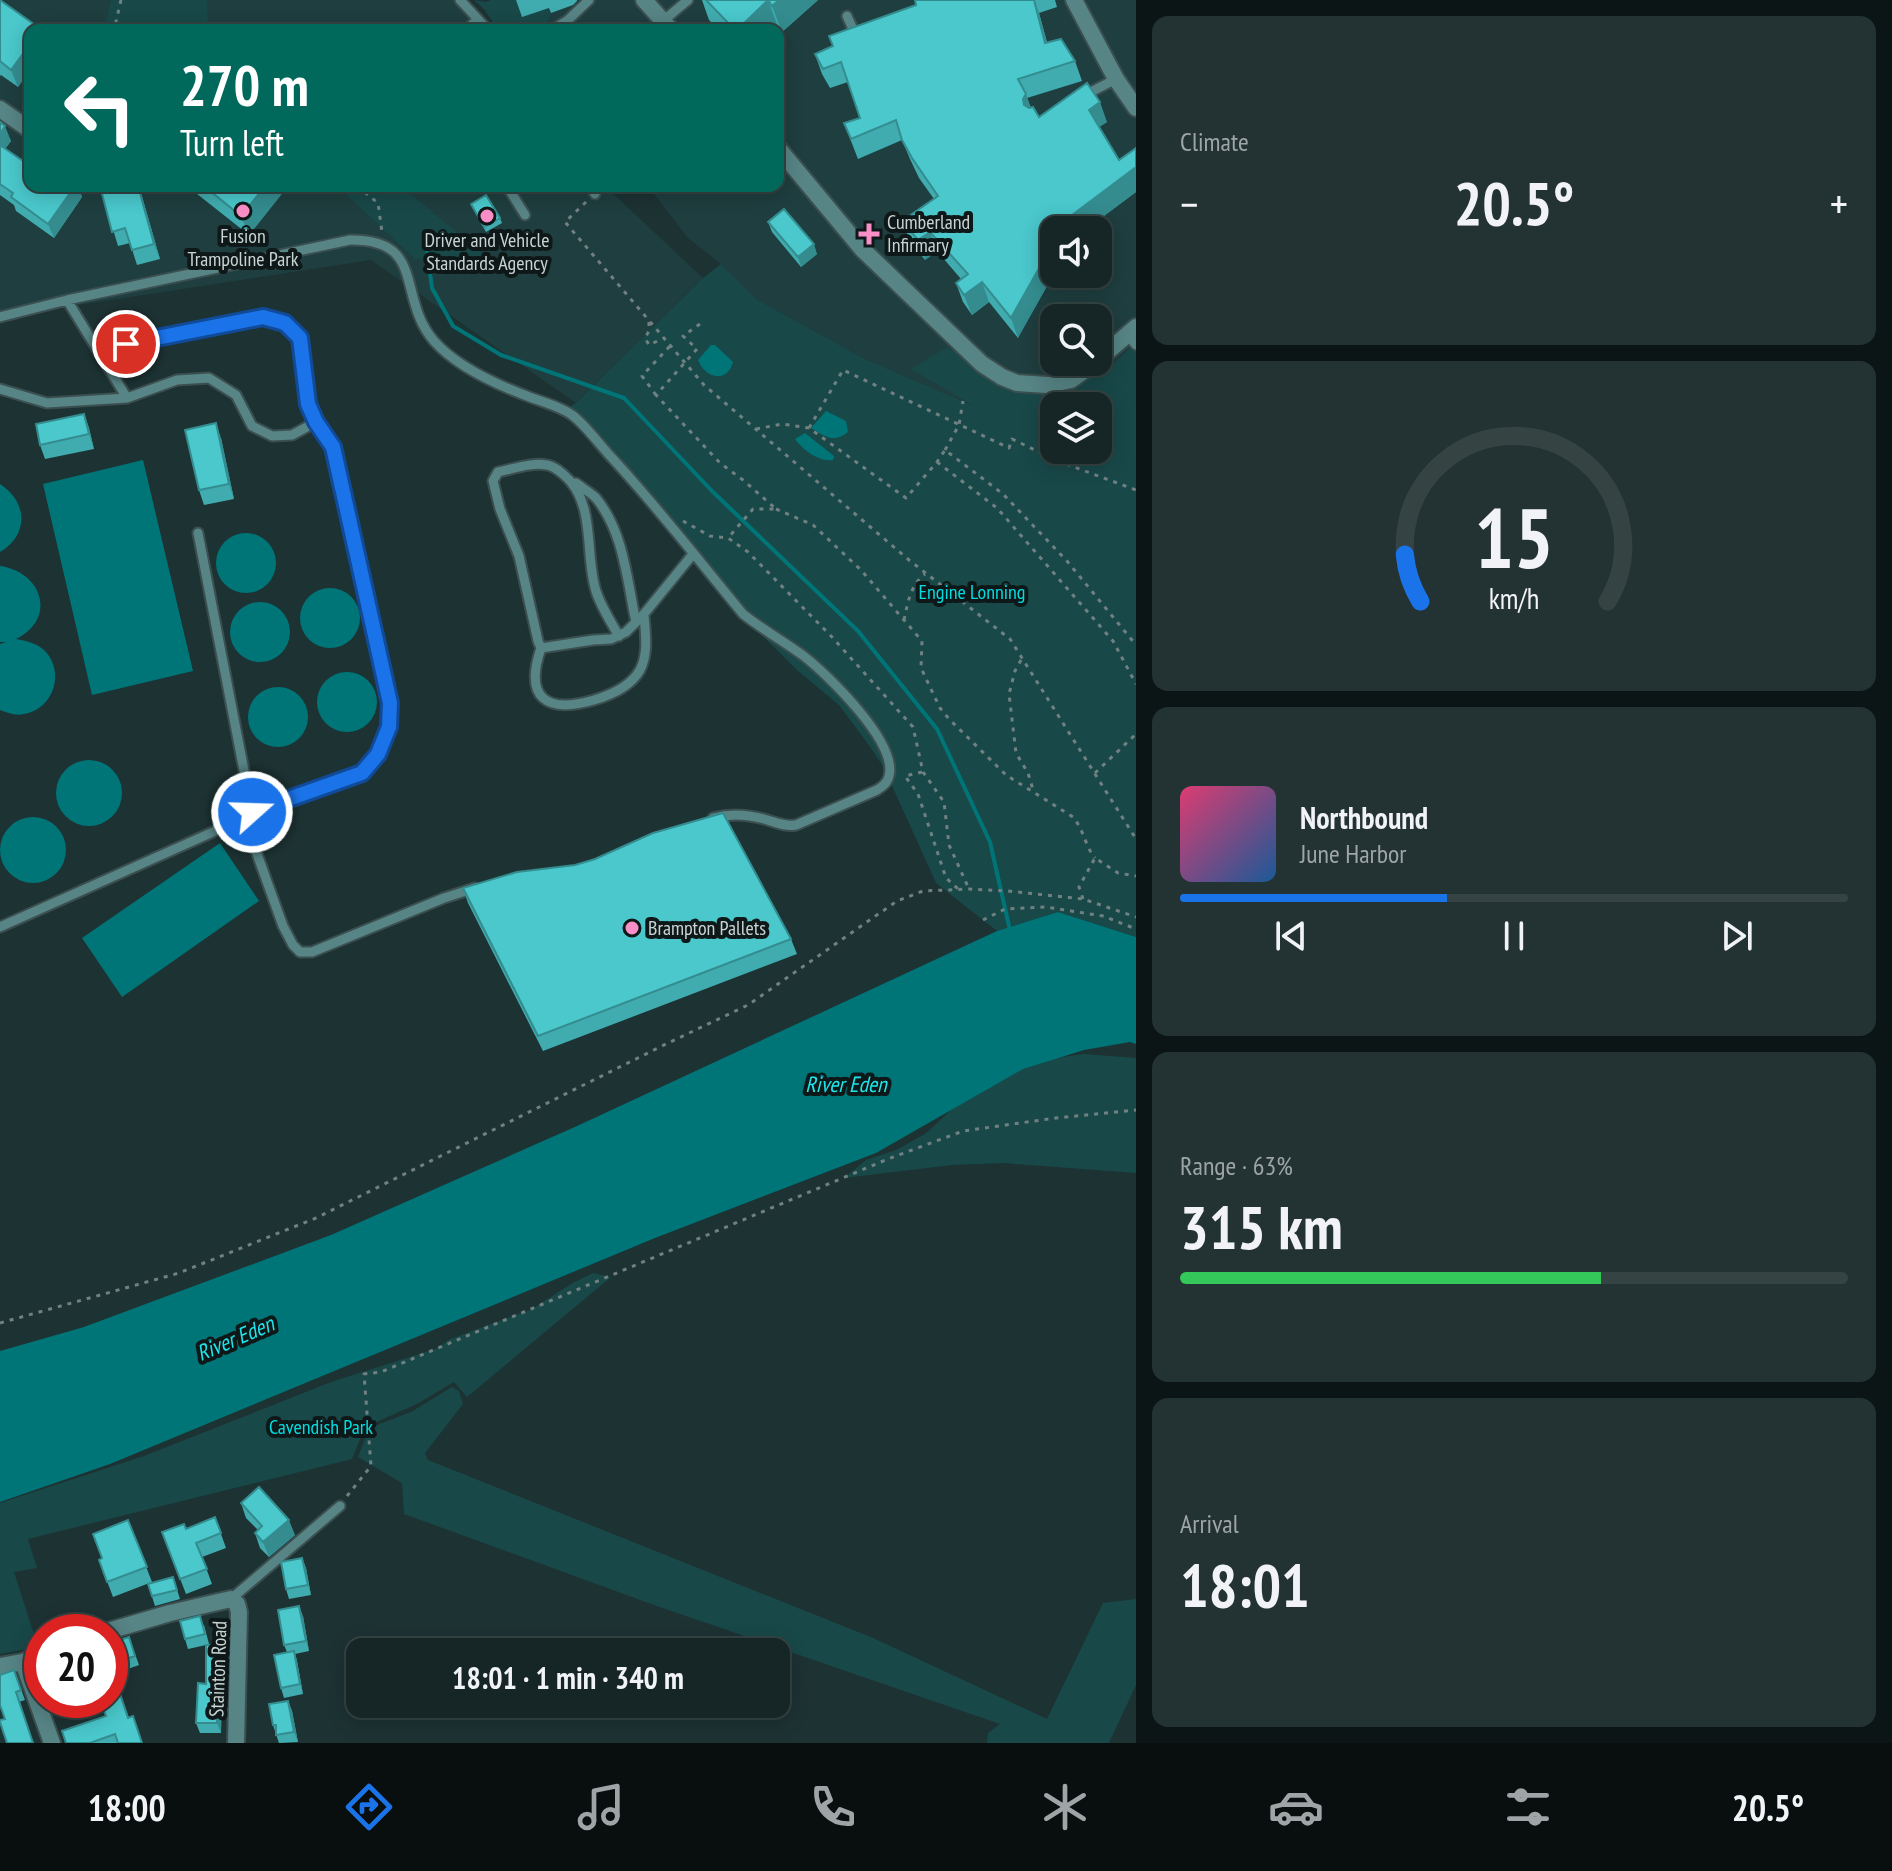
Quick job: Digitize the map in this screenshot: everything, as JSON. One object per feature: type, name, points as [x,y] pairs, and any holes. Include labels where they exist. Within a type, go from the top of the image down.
[{"type":"street","points":[[644,0],[666,24]]},
{"type":"street","points":[[1074,0],[1116,79],[1136,108]]},
{"type":"street","points":[[0,109],[24,126]]},
{"type":"street","points":[[784,155],[862,249],[982,364],[1017,383],[1047,385],[1076,376]]},
{"type":"street","points":[[1112,350],[1133,335]]},
{"type":"street","points":[[128,1625],[231,1599]]},
{"type":"street","name":"Stainton Road","points":[[231,1599],[237,1604],[239,1612],[236,1743]]},
{"type":"street","points":[[0,1666],[23,1662],[52,1743]]},
{"type":"lane","points":[[460,0],[483,24]]},
{"type":"lane","points":[[562,24],[589,0]]},
{"type":"lane","points":[[668,24],[688,0]]},
{"type":"lane","points":[[847,16],[858,41]]},
{"type":"lane","points":[[473,24],[478,19]]},
{"type":"lane","points":[[1076,100],[1116,79]]},
{"type":"lane","points":[[511,192],[525,215]]},
{"type":"lane","points":[[0,317],[350,240],[370,239],[389,246],[403,263],[418,316],[437,344],[470,369],[573,416],[637,486],[743,614],[805,657],[846,695],[868,722],[888,761],[890,775],[877,790],[796,825],[787,826],[740,814],[705,820]]},
{"type":"lane","points":[[67,300],[127,398]]},
{"type":"lane","points":[[0,927],[213,832],[247,813],[362,773],[378,754],[389,727],[390,703],[333,447],[308,404],[300,338],[285,323],[263,317],[98,349]]},
{"type":"lane","points":[[0,389],[47,403],[127,398],[177,380],[209,378],[236,395],[252,426],[272,436],[292,435],[316,422]]},
{"type":"lane","points":[[636,622],[615,530],[594,496],[555,467],[545,464],[498,472],[494,478],[500,509],[519,556],[541,648],[534,680],[546,700],[556,705],[574,705],[601,697],[631,682],[645,658],[644,614]]},
{"type":"lane","points":[[568,478],[577,490],[586,515],[596,591],[619,636]]},
{"type":"lane","points":[[198,533],[247,813],[287,935],[300,952],[312,952],[444,898],[484,886]]},
{"type":"lane","points":[[541,648],[619,636],[644,614],[693,554]]},
{"type":"lane","points":[[231,1599],[340,1506]]},
{"type":"path","points":[[115,24],[121,0]]},
{"type":"path","points":[[364,192],[378,203],[382,243]]},
{"type":"path","points":[[590,192],[565,222],[704,385],[1010,639],[1136,839]]},
{"type":"path","points":[[649,321],[645,338],[649,345],[664,338]]},
{"type":"path","points":[[656,395],[697,349],[683,336],[700,324]]},
{"type":"path","points":[[670,346],[642,376],[656,395],[720,463],[776,509],[813,525],[861,570],[922,641],[921,668],[940,708],[1006,775],[1073,817],[1081,826],[1088,849],[1095,858],[1118,873],[1136,876]]},
{"type":"path","points":[[809,428],[843,370],[1009,448],[1012,439],[1058,461],[1136,490]]},
{"type":"path","points":[[755,429],[782,424],[809,428],[906,498],[945,450],[959,425],[963,401]]},
{"type":"path","points":[[945,450],[1003,494],[1067,561],[1136,645]]},
{"type":"path","points":[[937,462],[997,508],[1113,641],[1136,684]]},
{"type":"path","points":[[728,538],[753,509],[776,509]]},
{"type":"path","points":[[682,520],[710,536],[728,538],[748,552],[831,636],[913,727],[923,772],[944,802],[949,845],[969,889]]},
{"type":"path","points":[[904,620],[911,592],[917,581],[927,573]]},
{"type":"path","points":[[1023,658],[1015,671],[1009,694],[1016,753],[1028,773],[1034,793]]},
{"type":"path","points":[[1095,773],[1136,734]]},
{"type":"path","points":[[923,772],[905,776],[918,794],[946,878],[958,889]]},
{"type":"path","points":[[1083,899],[1079,887],[1095,858]]},
{"type":"path","points":[[0,1323],[179,1273],[316,1218],[748,1005],[897,901],[923,891],[969,889],[1083,899],[1136,917]]},
{"type":"path","points":[[983,920],[1005,909],[1046,907],[1103,916],[1136,929]]},
{"type":"path","points":[[340,1506],[371,1466],[364,1374],[381,1372],[888,1159],[963,1131],[1136,1110]]},
{"type":"shaded area","points":[[0,0],[467,0],[489,24],[24,24],[24,192],[611,192],[703,278],[576,403],[371,260],[0,317]]},
{"type":"shaded area","name":"Cumberland Infirmary","points":[[511,0],[1136,0],[1136,470],[1112,457],[1112,392],[1040,392],[1040,407],[985,411],[867,360],[756,299],[721,264],[688,238],[653,192],[784,192],[784,24],[524,24]]},
{"type":"green space","points":[[111,0],[207,0],[208,24],[105,24]]},
{"type":"green space","points":[[474,0],[516,0],[522,16],[549,8],[550,15],[545,24],[494,24]]},
{"type":"green space","points":[[343,192],[408,192],[495,264],[415,259]]},
{"type":"green space","name":"Engine Lonning","points":[[721,264],[756,299],[867,360],[974,406],[911,369],[947,347],[1002,377],[1043,392],[1040,392],[1040,464],[1112,464],[1112,392],[1066,392],[1093,376],[1112,376],[1112,365],[1136,342],[1136,937],[1058,912],[997,931],[936,883],[884,768],[839,705],[797,670],[709,582],[637,486],[564,411]]},
{"type":"green space","points":[[1084,1054],[1136,1058],[1136,1173],[1002,1163],[952,1165],[844,1178],[866,1160],[896,1150],[925,1134],[961,1101],[1004,1075],[1047,1059]]},
{"type":"green space","name":"Cavendish Park","points":[[593,1273],[611,1277],[467,1397],[454,1382],[417,1404],[365,1427],[352,1459],[28,1539],[37,1568],[14,1572],[27,1614],[24,1614],[24,1650],[0,1654],[0,1503],[144,1456],[331,1382],[438,1348],[448,1340],[532,1309]]},
{"type":"green space","points":[[452,1387],[459,1391],[463,1404],[425,1453],[428,1460],[873,1638],[1047,1719],[1103,1603],[1136,1599],[1136,1685],[1109,1743],[987,1743],[988,1733],[1000,1724],[790,1652],[790,1638],[750,1638],[404,1514],[402,1483],[358,1457],[369,1428],[411,1412]]},
{"type":"water","points":[[711,345],[715,345],[733,362],[726,374],[716,376],[701,366],[698,360]]},
{"type":"water","points":[[826,411],[846,421],[848,432],[833,438],[811,428]]},
{"type":"water","points":[[805,433],[834,456],[833,460],[817,457],[802,447],[795,439]]},
{"type":"water","points":[[143,460],[193,671],[92,695],[43,484]]},
{"type":"water","points":[[0,484],[16,500],[21,518],[16,537],[0,552]]},
{"type":"water","points":[[246,533],[258,535],[267,542],[274,551],[274,575],[267,584],[258,591],[246,593],[234,591],[225,584],[218,575],[216,563],[218,551],[225,542],[234,535]]},
{"type":"water","points":[[0,566],[15,570],[35,586],[40,597],[37,620],[16,639],[42,648],[54,669],[55,679],[49,697],[34,711],[21,715],[0,710],[0,644],[6,642],[0,642]]},
{"type":"water","points":[[330,588],[342,590],[351,597],[358,606],[358,630],[351,639],[342,646],[330,648],[318,646],[309,639],[302,630],[300,618],[302,606],[309,597],[318,590]]},
{"type":"water","points":[[260,602],[272,604],[281,611],[288,620],[288,644],[281,653],[272,660],[260,662],[248,660],[239,653],[232,644],[230,632],[232,620],[239,611],[248,604]]},
{"type":"water","points":[[347,672],[359,674],[368,681],[375,690],[375,714],[368,723],[359,730],[347,732],[335,730],[326,723],[319,714],[317,702],[319,690],[326,681],[335,674]]},
{"type":"water","points":[[278,687],[290,689],[299,696],[306,705],[306,729],[299,738],[290,745],[278,747],[266,745],[257,738],[250,729],[248,717],[250,705],[257,696],[266,689]]},
{"type":"water","points":[[89,760],[102,763],[112,770],[119,780],[122,793],[119,806],[112,816],[102,823],[89,826],[76,823],[66,816],[59,806],[56,793],[59,780],[66,770],[76,763]]},
{"type":"water","points":[[33,817],[56,827],[66,850],[56,873],[33,883],[10,873],[0,850],[10,827]]},
{"type":"water","points":[[220,843],[259,901],[122,997],[82,938]]},
{"type":"water","name":"River Eden","points":[[1058,912],[1136,937],[1136,1044],[1130,1042],[1084,1050],[1023,1069],[876,1153],[655,1238],[110,1464],[0,1502],[0,1351],[84,1327],[331,1235],[577,1126],[997,931]]},
{"type":"building","points":[[0,0],[34,24],[24,24],[24,52],[11,70],[0,61]]},
{"type":"building","points":[[706,0],[768,0],[743,24],[729,24]]},
{"type":"building","name":"Cumberland Infirmary","points":[[915,0],[1034,0],[1045,43],[1061,39],[1075,61],[1018,79],[1026,94],[1024,105],[1033,107],[1039,117],[1087,83],[1100,102],[1089,110],[1119,160],[1136,148],[1136,167],[1071,216],[1040,216],[1040,267],[1011,318],[982,282],[964,295],[956,283],[968,274],[930,232],[918,240],[902,221],[938,196],[902,140],[896,120],[851,139],[844,123],[860,118],[841,62],[823,69],[815,54],[833,46],[829,36],[916,5]]},
{"type":"building","points":[[0,145],[24,162],[24,192],[71,192],[48,224],[11,197],[13,193],[0,184]]},
{"type":"building","points":[[102,192],[140,192],[154,244],[132,250],[125,228],[112,232]]},
{"type":"building","points":[[211,192],[260,192],[241,216]]},
{"type":"building","name":"Driver and Vehicle Standards Agency","points":[[486,195],[500,218],[484,227],[471,204]]},
{"type":"building","points":[[784,209],[814,244],[798,257],[768,222]]},
{"type":"building","points":[[84,414],[89,434],[40,445],[36,424]]},
{"type":"building","points":[[216,423],[229,484],[199,490],[185,430]]},
{"type":"building","name":"Brampton Pallets","points":[[723,813],[791,939],[538,1036],[463,888],[517,872],[575,865],[653,833]]},
{"type":"building","points":[[259,1487],[289,1520],[263,1542],[255,1533],[262,1526],[241,1503]]},
{"type":"building","points":[[215,1517],[221,1533],[196,1543],[207,1569],[180,1579],[162,1532],[184,1524],[186,1529]]},
{"type":"building","points":[[128,1520],[147,1567],[107,1582],[93,1534]]},
{"type":"building","points":[[302,1558],[308,1585],[286,1589],[281,1562]]},
{"type":"building","points":[[173,1577],[177,1590],[152,1596],[148,1584]]},
{"type":"building","points":[[299,1606],[306,1641],[284,1645],[278,1610]]},
{"type":"building","points":[[200,1616],[205,1634],[185,1639],[180,1621]]},
{"type":"building","points":[[128,1637],[129,1637],[135,1656],[128,1658]]},
{"type":"building","points":[[206,1645],[223,1645],[223,1678],[218,1677],[217,1723],[196,1723],[198,1683],[206,1684]]},
{"type":"building","points":[[294,1651],[300,1684],[281,1688],[274,1655]]},
{"type":"building","points":[[14,1670],[21,1690],[16,1692],[33,1743],[7,1743],[0,1722],[5,1719],[0,1705],[0,1675]]},
{"type":"building","points":[[288,1701],[294,1732],[276,1735],[269,1704]]},
{"type":"building","points":[[133,1716],[142,1743],[118,1743],[115,1734],[90,1743],[66,1743],[62,1731],[100,1718]]},
{"type":"waterway","points":[[426,243],[432,288],[453,326],[501,355],[624,398],[712,491],[858,631],[937,729],[990,842],[1009,926]]},
{"type":"place","name":"Fusion Trampoline Park","points":[[243,211]]},
{"type":"place","name":"Driver and Vehicle Standards Agency","points":[[487,216]]},
{"type":"place","name":"Cumberland Infirmary","points":[[869,234]]},
{"type":"place","name":"Brampton Pallets","points":[[632,928]]},
{"type":"route","points":[[126,344],[263,317],[285,323],[300,338],[308,404],[333,447],[390,703],[389,727],[378,754],[362,773],[252,812]]}]
